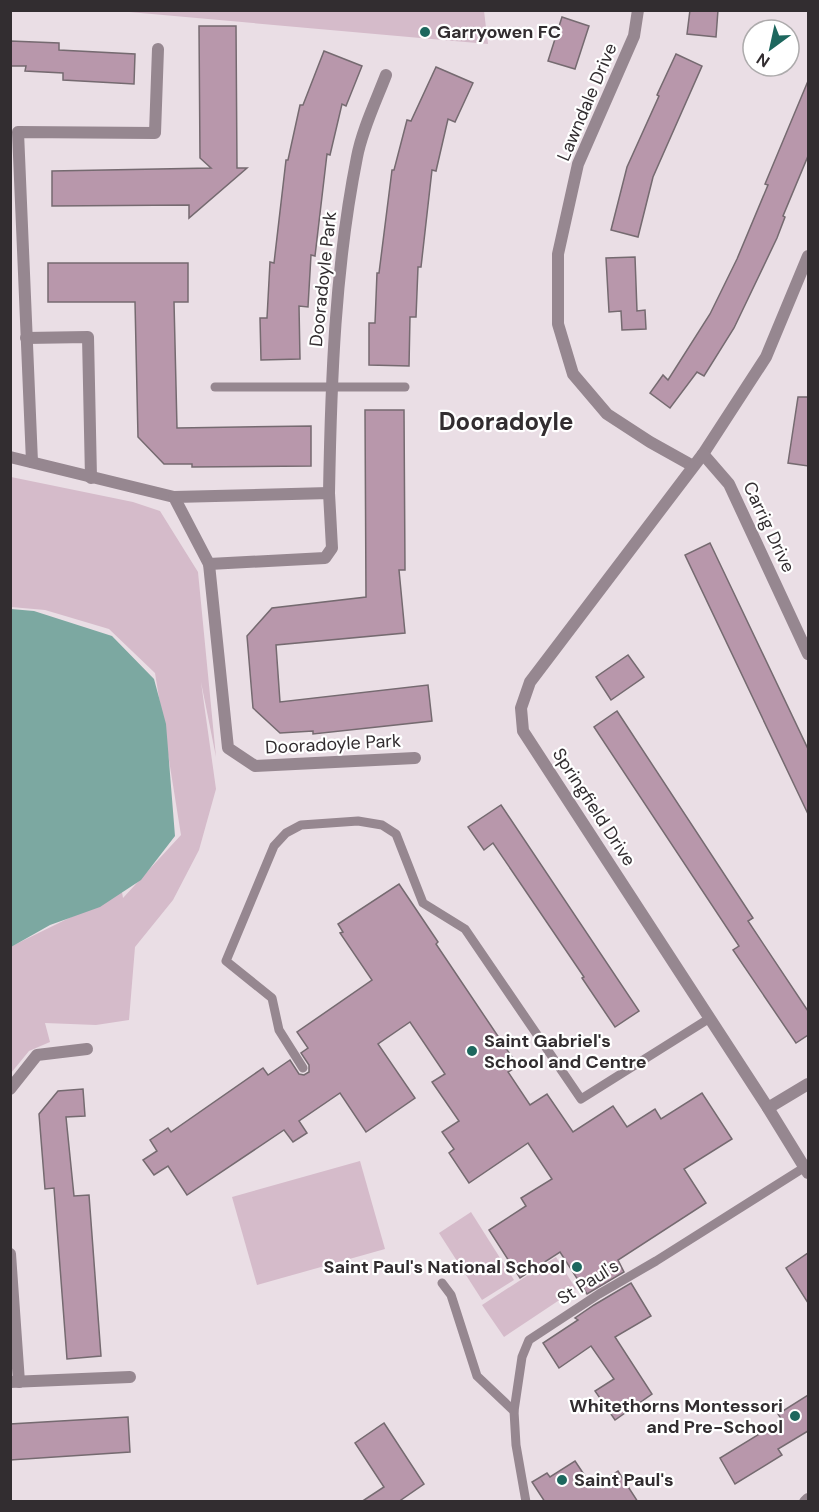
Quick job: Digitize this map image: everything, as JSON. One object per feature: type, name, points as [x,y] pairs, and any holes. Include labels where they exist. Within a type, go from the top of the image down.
[{"type":"street","name":"Lawndale Drive","points":[[638,10],[634,36],[578,164],[558,254],[558,324],[573,374],[608,414],[650,442],[693,466]]},
{"type":"street","points":[[32,462],[18,132],[155,133],[158,49]]},
{"type":"street","name":"Dooradoyle Park","points":[[209,564],[325,558],[332,548],[328,492],[331,387],[338,285],[357,154],[386,75]]},
{"type":"street","name":"Springfield Drive","points":[[807,1170],[523,731],[521,708],[530,682],[703,454],[766,357],[808,256]]},
{"type":"street","points":[[26,338],[88,337],[92,478]]},
{"type":"street","name":"Carrig Drive","points":[[703,454],[729,484],[808,654]]},
{"type":"street","points":[[10,457],[174,497],[328,492]]},
{"type":"street","name":"Dooradoyle Park","points":[[174,497],[209,564],[228,748],[255,766],[415,758]]},
{"type":"street","points":[[10,1089],[37,1055],[87,1049]]},
{"type":"street","points":[[768,1108],[808,1084]]},
{"type":"street","points":[[10,1254],[15,1382],[130,1377]]},
{"type":"lane","points":[[215,387],[405,387]]},
{"type":"lane","points":[[303,1068],[279,1030],[272,998],[226,961],[274,846],[286,833],[301,825],[358,821],[382,825],[396,834],[423,903],[465,929],[581,1099],[710,1018]]},
{"type":"lane","name":"St Paul's","points":[[526,1502],[516,1445],[514,1411],[522,1357],[525,1347],[535,1335],[807,1170]]},
{"type":"lane","points":[[442,1283],[452,1295],[477,1376],[514,1411]]},
{"type":"shaded area","name":"Garryowen FC","points":[[118,11],[484,11],[488,44]]},
{"type":"shaded area","points":[[11,477],[133,502],[160,511],[198,572],[216,757],[201,682],[216,789],[199,850],[173,900],[135,947],[129,1020],[96,1025],[45,1023],[50,1042],[29,1051],[11,1073],[12,946],[122,892],[123,898],[181,835],[155,673],[109,629],[45,610],[11,607]]},
{"type":"shaded area","points":[[11,609],[34,611],[112,636],[154,679],[166,724],[175,836],[141,880],[100,907],[50,925],[11,947]]},
{"type":"shaded area","points":[[360,1161],[385,1249],[257,1285],[232,1197]]},
{"type":"shaded area","points":[[471,1212],[514,1280],[482,1300],[439,1233]]},
{"type":"shaded area","points":[[556,1257],[576,1289],[504,1337],[482,1305]]},
{"type":"building","points":[[690,10],[718,10],[716,37],[687,34]]},
{"type":"building","points":[[562,17],[589,26],[575,69],[548,61]]},
{"type":"building","points":[[199,26],[236,26],[237,168],[247,168],[189,218],[189,205],[52,206],[52,171],[211,168],[200,158]]},
{"type":"building","points":[[10,41],[59,43],[59,50],[135,54],[134,84],[63,80],[63,73],[25,71],[26,66],[10,66]]},
{"type":"building","points":[[324,51],[362,66],[346,106],[342,104],[330,155],[327,154],[315,256],[311,255],[308,307],[299,306],[300,359],[261,360],[260,318],[267,318],[270,262],[274,263],[286,160],[288,160],[300,105],[303,105]]},
{"type":"building","points":[[676,54],[702,66],[653,177],[638,237],[611,230],[627,167]]},
{"type":"building","points":[[436,67],[473,83],[455,122],[448,119],[436,171],[432,170],[421,267],[418,267],[416,317],[410,317],[409,366],[369,365],[369,323],[375,323],[377,273],[379,273],[392,170],[394,170],[407,120],[411,121]]},
{"type":"building","points":[[808,81],[808,156],[783,216],[785,217],[777,238],[734,328],[704,376],[697,372],[670,408],[650,393],[663,375],[668,380],[710,314],[737,259]]},
{"type":"building","points":[[635,257],[637,311],[645,310],[646,329],[622,330],[621,311],[609,312],[606,258]]},
{"type":"building","points":[[48,263],[188,263],[188,302],[174,302],[177,428],[311,426],[311,466],[192,467],[192,464],[164,464],[138,437],[135,302],[48,302]]},
{"type":"building","points":[[798,397],[808,397],[808,466],[788,463]]},
{"type":"building","points":[[365,410],[404,410],[405,570],[399,570],[405,633],[276,645],[280,702],[428,685],[432,721],[313,734],[313,731],[280,733],[253,708],[247,636],[272,608],[366,597]]},
{"type":"building","points":[[710,543],[808,749],[808,814],[685,555]]},
{"type":"building","points":[[628,655],[644,677],[611,700],[596,677]]},
{"type":"building","points":[[617,711],[753,918],[748,921],[808,1011],[808,1035],[796,1043],[733,950],[739,946],[594,727]]},
{"type":"building","points":[[501,805],[639,1011],[615,1027],[493,843],[484,850],[468,827]]},
{"type":"building","points":[[399,884],[438,942],[436,944],[518,1066],[508,1072],[530,1105],[547,1094],[573,1132],[613,1106],[627,1127],[655,1109],[661,1119],[702,1093],[732,1139],[684,1169],[706,1203],[618,1260],[624,1272],[587,1294],[560,1252],[520,1278],[489,1230],[526,1206],[521,1198],[552,1179],[528,1143],[469,1183],[449,1153],[454,1149],[442,1132],[459,1121],[432,1082],[445,1074],[410,1022],[378,1044],[415,1098],[366,1132],[340,1093],[299,1121],[307,1133],[293,1142],[284,1130],[187,1195],[168,1166],[154,1175],[143,1160],[157,1151],[150,1140],[168,1128],[171,1132],[263,1068],[268,1075],[290,1060],[299,1074],[304,1075],[309,1072],[309,1065],[301,1053],[308,1048],[297,1032],[372,980],[340,933],[343,932],[338,924]]},
{"type":"building","points":[[83,1089],[85,1116],[66,1117],[74,1196],[89,1195],[101,1356],[67,1359],[54,1188],[45,1189],[39,1114],[58,1091]]},
{"type":"building","points":[[808,1253],[808,1303],[786,1268]]},
{"type":"building","points":[[631,1283],[651,1316],[615,1337],[652,1394],[615,1420],[595,1391],[614,1379],[591,1346],[559,1368],[543,1343],[578,1320],[575,1318],[594,1305]]},
{"type":"building","points":[[808,1395],[808,1431],[778,1449],[782,1455],[735,1484],[720,1458],[782,1420],[778,1414]]},
{"type":"building","points":[[128,1417],[130,1452],[10,1460],[10,1424]]},
{"type":"building","points":[[384,1423],[424,1484],[398,1502],[361,1502],[384,1487],[355,1443]]},
{"type":"building","name":"Saint Paul's","points":[[575,1461],[593,1488],[618,1471],[638,1502],[545,1502],[532,1482],[547,1473],[550,1477]]},
{"type":"place","name":"Garryowen FC","points":[[425,32]]},
{"type":"place","name":"Saint Gabriel's School and Centre","points":[[472,1051]]},
{"type":"place","name":"Saint Paul's National School","points":[[577,1267]]},
{"type":"place","name":"Whitethorns Montessori and Pre-School","points":[[795,1416]]},
{"type":"place","name":"Saint Paul's","points":[[562,1480]]},
{"type":"district","name":"Dooradoyle","points":[[506,422]]}]
